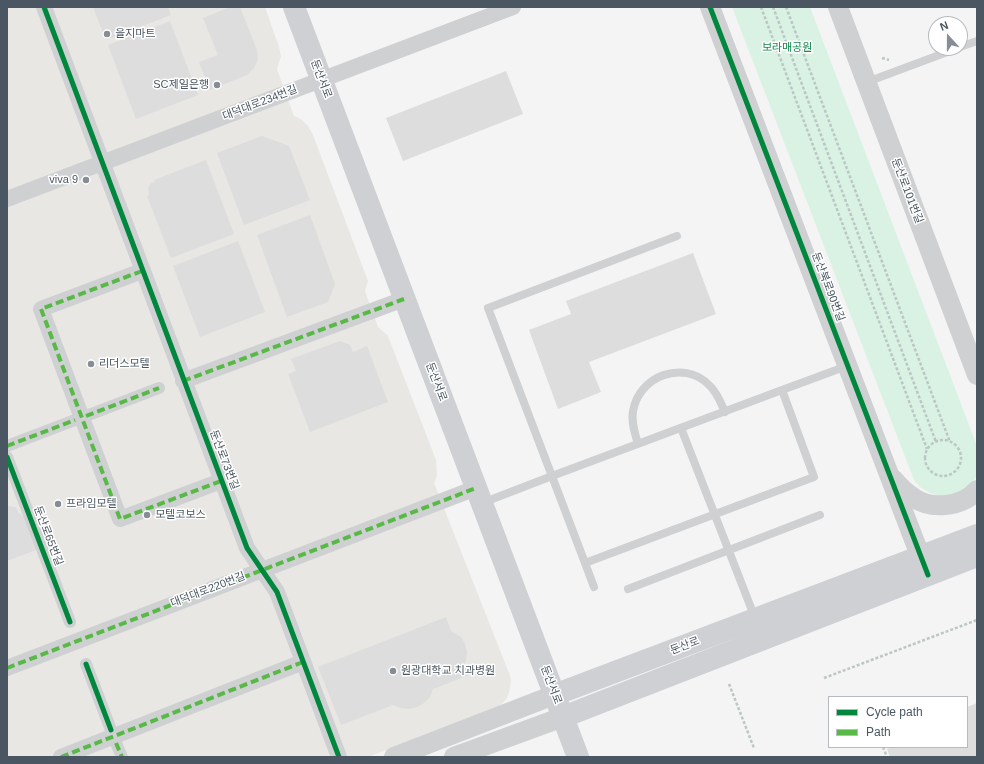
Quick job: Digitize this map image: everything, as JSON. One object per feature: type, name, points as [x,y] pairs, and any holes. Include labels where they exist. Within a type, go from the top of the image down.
[{"type":"main road","name":"둔산서로","points":[[294,7],[578,757]]},
{"type":"main road","name":"둔산로","points":[[562,716],[924,566],[977,535]]},
{"type":"main road","name":"둔산로","points":[[554,695],[755,619],[924,566],[977,556]]},
{"type":"street","name":"둔산로73번길","points":[[44,7],[183,381],[247,548],[277,592],[340,757]]},
{"type":"street","name":"대덕대로234번길","points":[[7,199],[513,7]]},
{"type":"street","name":"둔산북로90번길","points":[[710,7],[924,566]]},
{"type":"street","name":"둔산로101번길","points":[[838,7],[977,375]]},
{"type":"street","points":[[142,271],[41,309],[120,519],[222,481]]},
{"type":"street","points":[[183,381],[404,299]]},
{"type":"street","points":[[7,446],[159,388]]},
{"type":"street","name":"둔산로65번길","points":[[7,457],[70,622]]},
{"type":"street","points":[[890,476],[902,489],[915,498],[929,504],[945,505],[960,502],[977,490]]},
{"type":"street","name":"대덕대로220번길","points":[[7,668],[262,570],[479,496]]},
{"type":"street","points":[[61,757],[303,662]]},
{"type":"street","points":[[86,664],[111,730]]},
{"type":"street","name":"둔산로","points":[[394,757],[554,695]]},
{"type":"street","name":"둔산로","points":[[454,757],[562,716]]},
{"type":"street","points":[[116,743],[122,757]]},
{"type":"lane","points":[[866,82],[937,56]]},
{"type":"lane","points":[[594,587],[488,308],[677,236]]},
{"type":"lane","points":[[479,496],[552,476],[847,365]]},
{"type":"lane","points":[[638,444],[633,412],[636,399],[644,387],[654,378],[667,373],[682,372],[697,376],[709,385],[718,397],[725,412]]},
{"type":"lane","points":[[585,563],[814,477],[782,390]]},
{"type":"lane","points":[[681,428],[755,619]]},
{"type":"lane","points":[[628,589],[820,515]]},
{"type":"path","points":[[761,7],[927,449],[925,460],[929,470],[938,476],[949,476],[959,468],[961,462],[959,450],[950,442],[941,440],[927,449]]},
{"type":"path","points":[[773,7],[936,442]]},
{"type":"path","points":[[786,7],[950,442]]},
{"type":"path","points":[[824,678],[977,620]]},
{"type":"path","points":[[729,684],[754,748]]},
{"type":"shaded area","points":[[7,7],[265,7],[281,56],[277,69],[294,116],[302,120],[308,126],[313,135],[368,281],[365,291],[378,327],[388,336],[436,460],[437,476],[434,483],[509,673],[511,680],[510,689],[507,698],[501,705],[492,711],[368,757],[7,757]]},
{"type":"green space","name":"보라매공원","points":[[732,7],[810,7],[977,446],[977,475],[972,483],[953,496],[941,496],[930,493],[920,487],[914,480]]},
{"type":"building","points":[[93,7],[168,7],[171,15],[106,40]]},
{"type":"building","points":[[230,7],[240,7],[257,50],[258,59],[254,68],[247,75],[210,90],[199,62],[218,55],[203,18]]},
{"type":"building","points":[[170,21],[198,95],[136,119],[108,45]]},
{"type":"building","points":[[506,71],[523,114],[403,161],[386,118]]},
{"type":"building","points":[[262,136],[289,146],[310,200],[244,225],[217,153]]},
{"type":"building","points":[[206,160],[234,234],[171,258],[147,196],[149,195],[148,189],[151,183],[155,182],[154,180]]},
{"type":"building","points":[[310,215],[335,284],[328,302],[287,317],[257,235]]},
{"type":"building","points":[[238,241],[265,312],[200,337],[173,266]]},
{"type":"building","points":[[693,253],[716,314],[589,362],[601,392],[558,409],[529,330],[571,314],[566,301]]},
{"type":"building","points":[[340,341],[350,345],[353,352],[367,346],[388,402],[310,432],[288,374],[296,371],[291,359]]},
{"type":"building","points":[[7,506],[16,507],[18,512],[24,517],[36,550],[7,561]]},
{"type":"building","name":"원광대학교 치과병원","points":[[446,617],[451,631],[461,637],[465,644],[467,652],[464,665],[469,675],[433,689],[430,697],[417,707],[409,709],[393,705],[341,725],[318,667]]},
{"type":"building","points":[[977,703],[977,757],[890,757],[887,749],[890,748],[968,748],[968,707]]},
{"type":"marked path","points":[[142,271],[41,309],[120,519],[221,481]]},
{"type":"marked path","points":[[183,381],[404,299]]},
{"type":"marked path","points":[[86,416],[159,388]]},
{"type":"marked path","points":[[7,446],[75,420]]},
{"type":"marked path","points":[[7,668],[476,488]]},
{"type":"marked path","points":[[61,757],[303,662]]},
{"type":"marked path","points":[[116,743],[122,757]]},
{"type":"cycle path","points":[[44,7],[247,548],[277,592],[339,757]]},
{"type":"cycle path","points":[[710,7],[928,575]]},
{"type":"cycle path","points":[[7,457],[70,622]]},
{"type":"cycle path","points":[[86,664],[111,730]]},
{"type":"place","name":"을지마트","points":[[107,34]]},
{"type":"place","name":"SC제일은행","points":[[217,85]]},
{"type":"place","name":"viva 9","points":[[86,180]]},
{"type":"place","name":"리더스모텔","points":[[91,364]]},
{"type":"place","name":"프라임모텔","points":[[58,504]]},
{"type":"place","name":"모텔코보스","points":[[147,515]]},
{"type":"place","name":"원광대학교 치과병원","points":[[393,671]]}]
